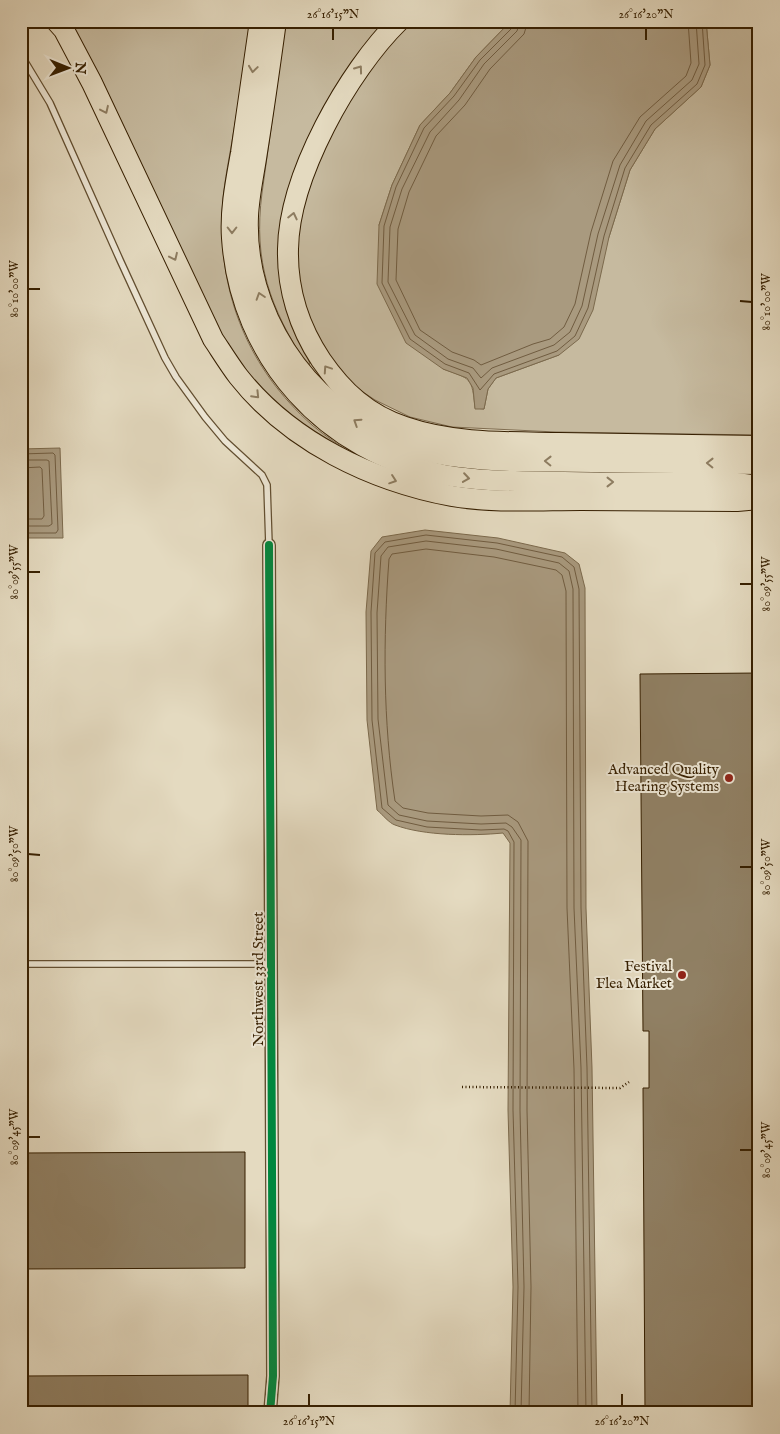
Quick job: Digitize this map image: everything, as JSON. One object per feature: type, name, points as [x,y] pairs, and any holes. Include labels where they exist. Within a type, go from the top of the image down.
[{"type":"highway","points":[[56,21],[64,30],[92,83],[212,339],[239,377],[267,406],[286,423],[317,445],[358,467],[396,482],[453,496],[476,499],[737,501],[759,499]]},
{"type":"highway","points":[[260,21],[233,206],[232,237],[242,297],[252,323],[266,353],[302,401],[331,425],[359,444],[412,467],[444,475],[491,481],[736,483],[759,486]]},
{"type":"highway","points":[[276,21],[248,215],[250,251],[265,311],[278,339],[307,380],[325,398],[344,414],[370,430],[393,441],[442,455],[510,461],[759,464]]},
{"type":"highway","points":[[399,21],[363,62],[327,121],[300,186],[291,218],[288,247],[289,276],[295,306],[317,354],[334,379],[352,398],[374,413],[404,427],[432,435],[459,439],[518,442],[759,446]]},
{"type":"street","name":"Northwest 33rd Street","points":[[269,545],[273,1376],[270,1413]]},
{"type":"lane","points":[[21,56],[50,103],[120,260],[173,371],[205,417],[225,441],[262,475],[267,492],[269,545]]},
{"type":"lane","points":[[21,964],[272,964]]},
{"type":"path","points":[[462,1087],[620,1088],[630,1082]]},
{"type":"shaded area","points":[[65,21],[252,21],[226,176],[222,212],[222,243],[226,273],[242,329],[255,355],[271,380],[312,425],[355,455],[333,445],[267,398],[229,353]]},
{"type":"shaded area","points":[[286,21],[390,21],[288,203],[303,347],[310,364],[307,365],[283,324],[274,304],[267,284],[260,241],[262,193]]},
{"type":"shaded area","points":[[409,21],[511,21],[476,57],[450,93],[420,125],[392,185],[379,225],[443,369],[465,378],[473,390],[475,408],[484,409],[488,389],[496,378],[559,355],[609,237],[630,170],[655,129],[701,87],[710,65],[706,21],[759,21],[759,435],[556,432],[452,427],[410,417],[375,400],[354,386],[329,359],[306,318],[297,275],[297,224],[309,183],[339,116],[391,40]]},
{"type":"water","points":[[511,21],[706,21],[710,65],[701,87],[655,129],[630,170],[609,237],[593,310],[579,339],[559,355],[496,378],[488,389],[484,409],[475,409],[473,388],[467,378],[443,369],[406,343],[377,284],[379,225],[392,185],[420,125],[450,93],[476,57]]},
{"type":"water","points":[[60,448],[63,538],[21,538],[21,449]]},
{"type":"water","points":[[425,530],[498,538],[565,553],[579,564],[585,588],[586,908],[592,1068],[597,1413],[510,1413],[513,1287],[508,1110],[510,843],[503,833],[477,835],[448,834],[407,829],[388,821],[377,810],[367,720],[366,612],[371,551],[382,537]]},
{"type":"building","name":"Festival Flea Market","points":[[759,673],[759,1413],[645,1413],[643,1088],[649,1088],[649,1031],[643,1031],[640,674]]},
{"type":"building","points":[[245,1152],[245,1268],[21,1269],[21,1153]]},
{"type":"building","points":[[248,1375],[248,1413],[21,1413],[21,1376]]},
{"type":"cycle path","points":[[269,545],[273,1376],[270,1413]]},
{"type":"place","name":"Advanced Quality Hearing Systems","points":[[729,778]]},
{"type":"place","name":"Festival Flea Market","points":[[682,975]]}]
